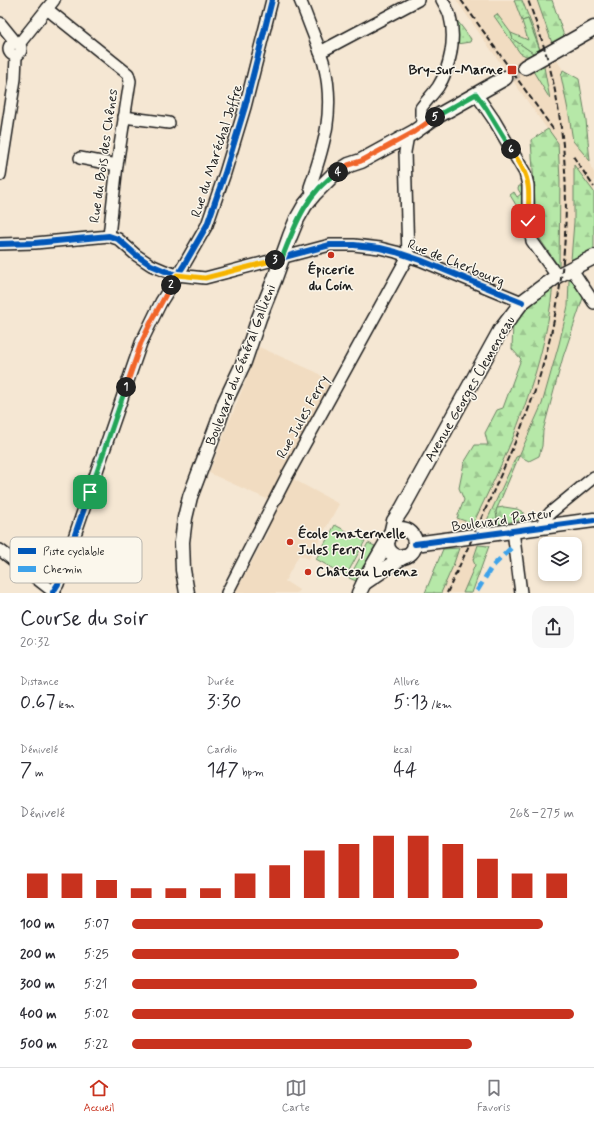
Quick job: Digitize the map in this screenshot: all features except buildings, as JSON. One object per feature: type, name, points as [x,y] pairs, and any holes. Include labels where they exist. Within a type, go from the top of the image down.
[{"type":"main road","points":[[525,67],[594,28]]},
{"type":"main road","name":"Boulevard du Général Gallieni","points":[[187,593],[183,570],[182,549],[185,518],[190,497],[225,402],[244,362],[259,318],[297,219],[305,205],[333,175],[348,165],[361,161],[403,141],[425,124],[505,78]]},
{"type":"main road","name":"Avenue Georges Clemenceau","points":[[361,588],[366,576],[389,537],[394,521],[500,331],[522,302],[557,276],[594,257]]},
{"type":"main road","points":[[402,509],[402,522],[405,530]]},
{"type":"main road","name":"Boulevard Pasteur","points":[[415,544],[594,520]]},
{"type":"main road","points":[[398,530],[405,530],[413,535],[415,544],[411,552],[404,556],[399,556],[391,552],[387,544],[389,537],[398,530]]},
{"type":"main road","name":"Avenue Georges Clemenceau","points":[[361,588],[404,556]]},
{"type":"street","name":"Rue du Maréchal Joffre","points":[[74,537],[141,343],[161,302],[207,225],[245,107],[272,0]]},
{"type":"street","points":[[300,0],[324,62],[329,99],[327,128],[318,164],[310,187],[314,194]]},
{"type":"street","points":[[320,52],[418,0]]},
{"type":"street","points":[[425,124],[421,115],[421,108],[438,87],[445,74],[451,47],[452,25],[450,16],[442,0]]},
{"type":"street","points":[[12,49],[51,4]]},
{"type":"street","name":"Rue du Bois des Chênes","points":[[0,244],[35,243],[109,236],[117,165],[130,81],[128,74],[51,4]]},
{"type":"street","points":[[0,23],[13,39],[12,49],[15,79],[0,175]]},
{"type":"street","points":[[476,94],[494,120],[525,173],[528,185],[528,221],[532,241],[557,276]]},
{"type":"street","points":[[124,117],[169,123]]},
{"type":"street","points":[[403,141],[405,152],[408,256]]},
{"type":"street","points":[[80,158],[117,165]]},
{"type":"street","points":[[318,164],[333,175]]},
{"type":"street","name":"Rue de Cherbourg","points":[[109,236],[118,239],[150,265],[177,275],[205,278],[330,245],[354,245],[380,248],[408,256],[522,302]]},
{"type":"street","name":"Rue Jules Ferry","points":[[227,593],[288,474],[408,256]]},
{"type":"street","points":[[571,268],[594,303]]},
{"type":"street","points":[[542,527],[544,520],[550,513],[594,477]]},
{"type":"street","points":[[513,531],[521,593]]},
{"type":"street","points":[[0,550],[10,558]]},
{"type":"street","points":[[41,583],[54,593]]},
{"type":"street","name":"Rue du Maréchal Joffre","points":[[54,593],[58,583]]},
{"type":"shaded area","points":[[456,0],[552,0],[553,47],[556,59],[563,70],[579,79],[586,120],[591,168],[594,172],[594,250],[571,260],[569,279],[575,276],[585,292],[542,404],[496,511],[498,524],[484,528],[478,545],[489,546],[472,593],[425,593],[443,549],[459,548],[469,529],[455,522],[464,500],[459,488],[464,463],[475,445],[488,445],[485,433],[497,410],[503,408],[521,359],[512,349],[557,277],[558,267],[535,232],[535,201],[531,140],[547,129]]},
{"type":"shaded area","points":[[259,347],[316,372],[331,383],[275,485],[277,488],[271,501],[209,473]]},
{"type":"shaded area","name":"École maternelle Jules Ferry","points":[[293,479],[339,504],[309,559],[299,555],[285,581],[299,590],[297,593],[235,593],[269,530],[267,527]]},
{"type":"green space","points":[[514,0],[522,0],[540,50],[528,19],[522,21]]},
{"type":"green space","points":[[537,0],[552,0],[565,39],[553,46]]},
{"type":"green space","points":[[497,14],[511,33],[513,39],[536,55],[526,56],[520,53],[494,16]]},
{"type":"green space","points":[[456,19],[471,39],[470,42],[457,44]]},
{"type":"green space","points":[[528,19],[540,50],[536,55],[513,39],[511,33],[528,40],[522,21]]},
{"type":"green space","points":[[544,67],[550,99],[533,71]]},
{"type":"green space","points":[[563,70],[579,79],[586,120],[590,161],[573,141],[561,76]]},
{"type":"green space","points":[[548,129],[558,143],[560,180],[559,267],[535,232],[535,201],[531,140]]},
{"type":"green space","points":[[574,165],[594,192],[594,250],[571,260],[574,222]]},
{"type":"green space","points":[[519,186],[521,186],[523,197],[521,216],[516,215],[515,213],[519,210],[510,195],[514,192],[517,197],[521,194],[518,189]]},
{"type":"green space","points":[[575,276],[585,292],[563,357],[543,431],[542,446],[539,456],[529,461],[519,456],[542,404],[568,306],[569,280]]},
{"type":"green space","points":[[553,282],[548,321],[534,379],[514,435],[473,524],[457,518],[464,500],[459,488],[464,463],[475,445],[488,445],[485,433],[497,410],[503,408],[521,359],[512,349],[513,323]]},
{"type":"green space","points":[[519,456],[496,511],[498,524],[484,527],[516,457]]},
{"type":"green space","points":[[504,507],[517,509],[523,512],[523,520],[498,524],[496,512],[497,508]]},
{"type":"green space","points":[[335,525],[365,541],[346,576],[316,559]]},
{"type":"green space","points":[[368,543],[375,546],[356,581],[349,578]]},
{"type":"green space","points":[[478,545],[489,546],[472,593],[463,593],[475,565],[473,560]]},
{"type":"green space","points":[[459,548],[441,593],[425,593],[443,549]]},
{"type":"tunnel","points":[[505,78],[525,67]]},
{"type":"railway","points":[[461,0],[553,129]]},
{"type":"railway","points":[[447,593],[479,524],[529,408],[540,377],[560,289],[566,215],[563,141],[550,68],[528,0]]},
{"type":"railway","points":[[573,156],[594,187]]},
{"type":"marked path","points":[[477,591],[491,568],[514,545]]},
{"type":"cycle path","points":[[74,537],[141,343],[161,302],[207,225],[245,107],[272,0]]},
{"type":"cycle path","points":[[0,244],[35,243],[109,236],[118,239],[136,255],[151,265],[177,275],[205,278],[330,245],[354,245],[380,248],[420,260],[522,302]]},
{"type":"cycle path","points":[[415,544],[594,520]]},
{"type":"cycle path","points":[[53,592],[58,583]]},
{"type":"place","name":"Bry-sur-Marne","points":[[512,70]]},
{"type":"place","name":"Épicerie du Coin","points":[[331,255]]},
{"type":"place","name":"École maternelle Jules Ferry","points":[[290,542]]},
{"type":"place","name":"Château Lorenz","points":[[308,572]]},
{"type":"route","points":[[90,492],[141,343],[161,302],[177,275],[205,278],[282,258],[297,219],[305,205],[333,175],[348,165],[361,161],[414,132],[434,118],[476,94],[494,120],[525,173],[528,185],[528,221]]}]
